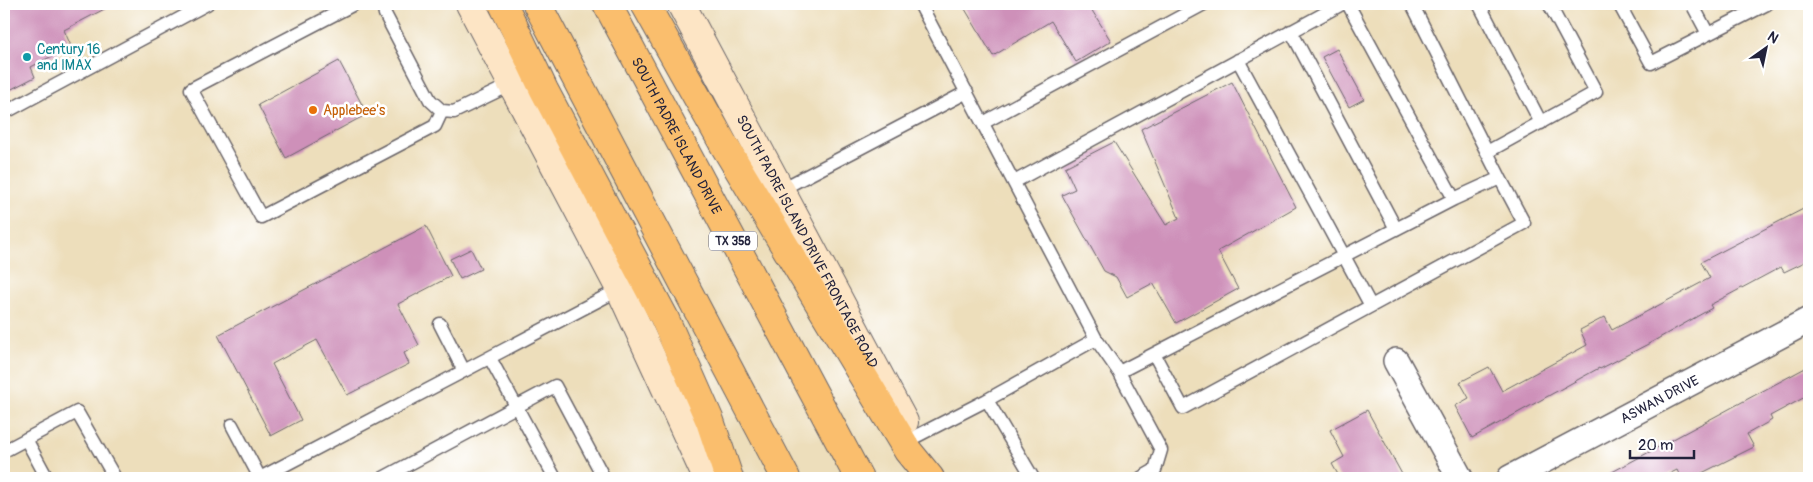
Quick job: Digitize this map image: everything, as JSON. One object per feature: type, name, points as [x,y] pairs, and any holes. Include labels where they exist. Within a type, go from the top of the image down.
[{"type":"highway","points":[[503,4],[544,90],[664,317],[710,421],[729,478]]},
{"type":"highway","points":[[537,4],[786,478]]},
{"type":"highway","name":"SOUTH PADRE ISLAND DRIVE","points":[[607,4],[859,478]]},
{"type":"highway","points":[[645,4],[744,179],[908,451],[930,478]]},
{"type":"main road","points":[[470,4],[620,289],[707,478]]},
{"type":"main road","name":"SOUTH PADRE ISLAND DRIVE FRONTAGE ROAD","points":[[681,4],[934,478]]},
{"type":"street","name":"ASWAN DRIVE","points":[[1510,478],[1809,320]]},
{"type":"street","points":[[1396,361],[1460,478]]},
{"type":"lane","points":[[4,113],[190,8],[207,4]]},
{"type":"lane","points":[[354,4],[191,89],[261,217],[435,126],[442,111]]},
{"type":"lane","points":[[382,4],[385,14],[430,100],[442,111],[454,112],[512,84]]},
{"type":"lane","points":[[920,4],[1096,339],[1119,372],[1161,450],[1155,470],[1141,478]]},
{"type":"lane","points":[[983,124],[1204,4]]},
{"type":"lane","points":[[1014,182],[1342,4]]},
{"type":"lane","points":[[1348,4],[1454,199]]},
{"type":"lane","points":[[1154,354],[1183,408],[1524,223],[1412,4]]},
{"type":"lane","points":[[1479,4],[1541,123]]},
{"type":"lane","points":[[1487,152],[1596,92],[1549,4]]},
{"type":"lane","points":[[1619,4],[1651,63],[1762,5]]},
{"type":"lane","points":[[1692,4],[1708,34]]},
{"type":"lane","points":[[1291,31],[1396,229]]},
{"type":"lane","points":[[1238,60],[1371,306]]},
{"type":"lane","points":[[780,190],[967,92]]},
{"type":"lane","points":[[1119,372],[1454,199],[1500,178]]},
{"type":"lane","points":[[232,425],[260,478],[620,289]]},
{"type":"lane","points":[[440,324],[464,371]]},
{"type":"lane","points":[[913,438],[987,400],[1096,339]]},
{"type":"lane","points":[[490,358],[555,478]]},
{"type":"lane","points":[[383,478],[516,405],[555,386],[604,478]]},
{"type":"lane","points":[[987,400],[1033,478]]},
{"type":"lane","points":[[4,451],[78,412],[115,478]]},
{"type":"lane","points":[[26,439],[47,478]]},
{"type":"building","name":"Century 16 and IMAX","points":[[4,4],[114,4],[64,30],[71,46],[31,67],[35,77],[4,93]]},
{"type":"building","points":[[962,4],[1088,4],[1111,41],[1076,62],[1051,21],[993,56]]},
{"type":"building","points":[[1337,49],[1364,99],[1349,107],[1322,57]]},
{"type":"building","name":"Applebee's","points":[[339,61],[367,114],[286,158],[258,105]]},
{"type":"building","points":[[1232,82],[1296,207],[1218,251],[1238,289],[1176,323],[1153,283],[1127,297],[1116,277],[1104,271],[1062,195],[1075,189],[1065,167],[1114,142],[1166,225],[1179,218],[1141,129]]},
{"type":"building","points":[[1809,206],[1809,260],[1784,272],[1781,267],[1710,305],[1712,308],[1652,342],[1599,368],[1472,438],[1455,406],[1469,398],[1460,382],[1489,367],[1502,391],[1587,345],[1580,330],[1605,317],[1612,330],[1710,278],[1701,262]]},
{"type":"building","points":[[426,226],[451,276],[398,304],[419,345],[404,353],[409,364],[347,395],[317,340],[272,364],[301,420],[271,436],[218,335]]},
{"type":"building","points":[[471,249],[481,269],[460,279],[450,259]]},
{"type":"building","points":[[1809,366],[1809,395],[1770,416],[1772,420],[1747,434],[1754,447],[1692,478],[1681,478],[1677,470],[1661,478],[1601,478]]},
{"type":"building","points":[[1367,410],[1404,478],[1340,478],[1332,464],[1344,457],[1330,430]]},
{"type":"place","name":"Century 16 and IMAX","points":[[27,57]]},
{"type":"place","name":"Applebee's","points":[[313,110]]}]
